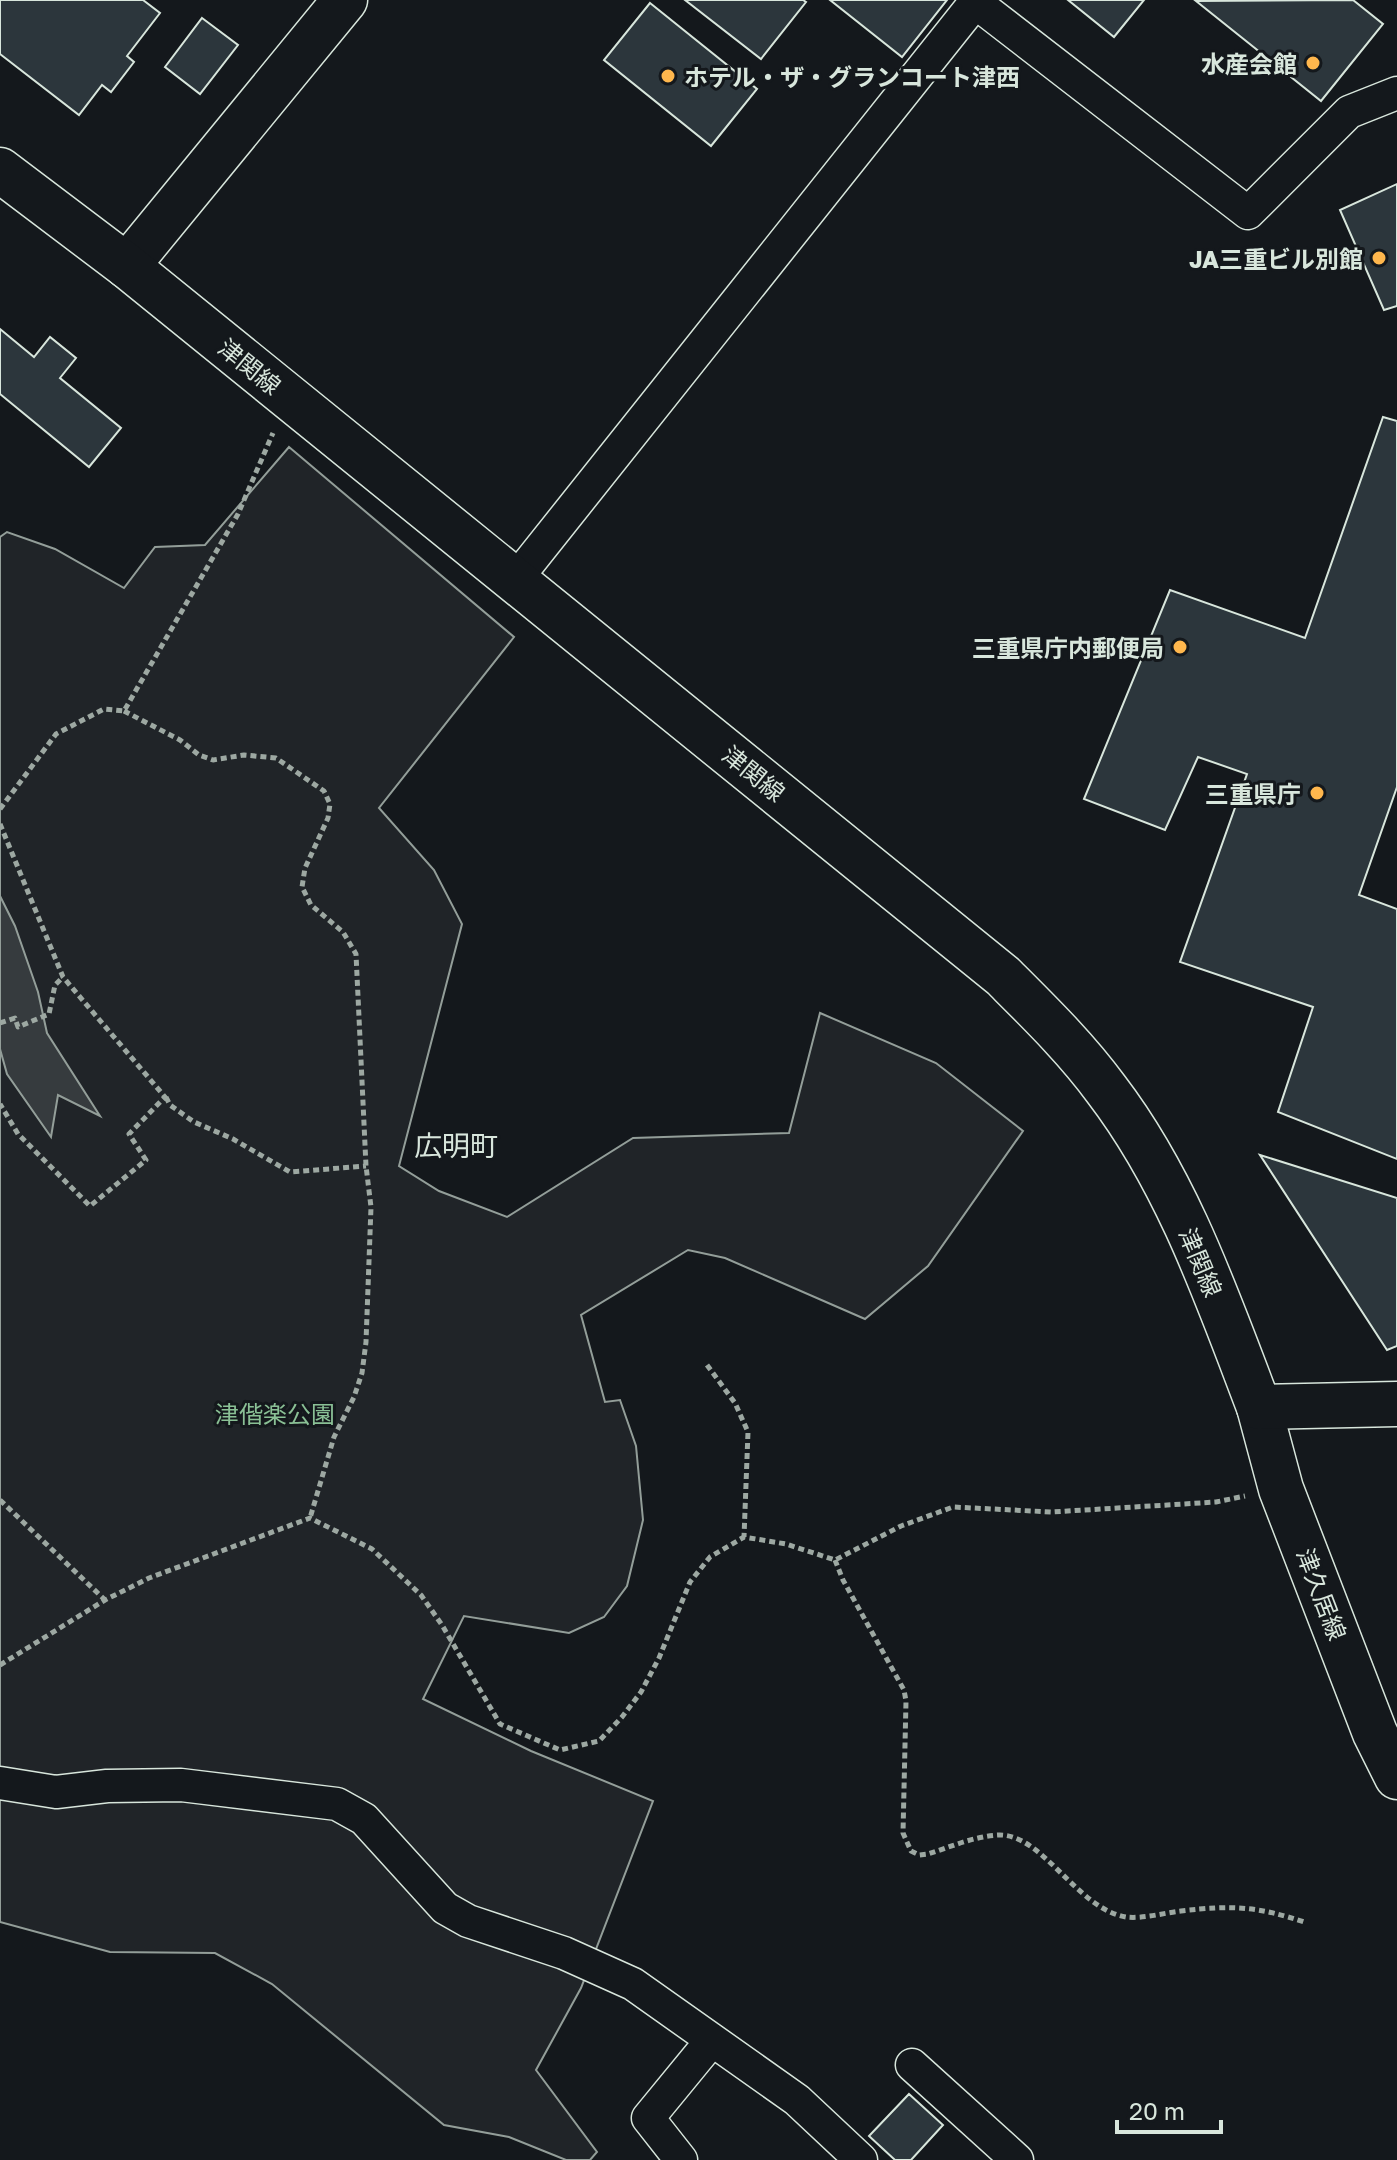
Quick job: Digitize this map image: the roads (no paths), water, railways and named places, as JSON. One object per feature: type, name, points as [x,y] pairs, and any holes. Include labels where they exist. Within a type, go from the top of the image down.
[{"type":"main road","points":[[127,266],[345,0]]},
{"type":"main road","name":"津関線","points":[[0,170],[127,266],[516,579],[991,966],[1054,1027],[1107,1089],[1156,1165],[1203,1262],[1259,1407]]},
{"type":"main road","points":[[1259,1407],[1397,1404]]},
{"type":"main road","name":"津久居線","points":[[1259,1407],[1281,1489],[1375,1733],[1397,1777]]},
{"type":"street","points":[[516,579],[976,1],[1248,213],[1349,112],[1397,93]]},
{"type":"street","points":[[0,1783],[56,1792],[107,1786],[181,1785],[337,1804],[364,1819],[445,1908],[468,1921],[564,1953],[633,1984],[797,2100],[861,2160]]},
{"type":"street","points":[[681,2160],[648,2118],[712,2040]]},
{"type":"street","points":[[912,2065],[1017,2160]]},
{"type":"place","name":"水産会館","points":[[1313,63]]},
{"type":"place","name":"ホテル・ザ・グランコート津西","points":[[668,76]]},
{"type":"place","name":"JA三重ビル別館","points":[[1379,258]]},
{"type":"place","name":"三重県庁内郵便局","points":[[1180,647]]},
{"type":"place","name":"三重県庁","points":[[1317,793]]},
{"type":"district","name":"広明町","points":[[456,1145]]},
{"type":"park label","name":"津偕楽公園","points":[[275,1413]]}]
